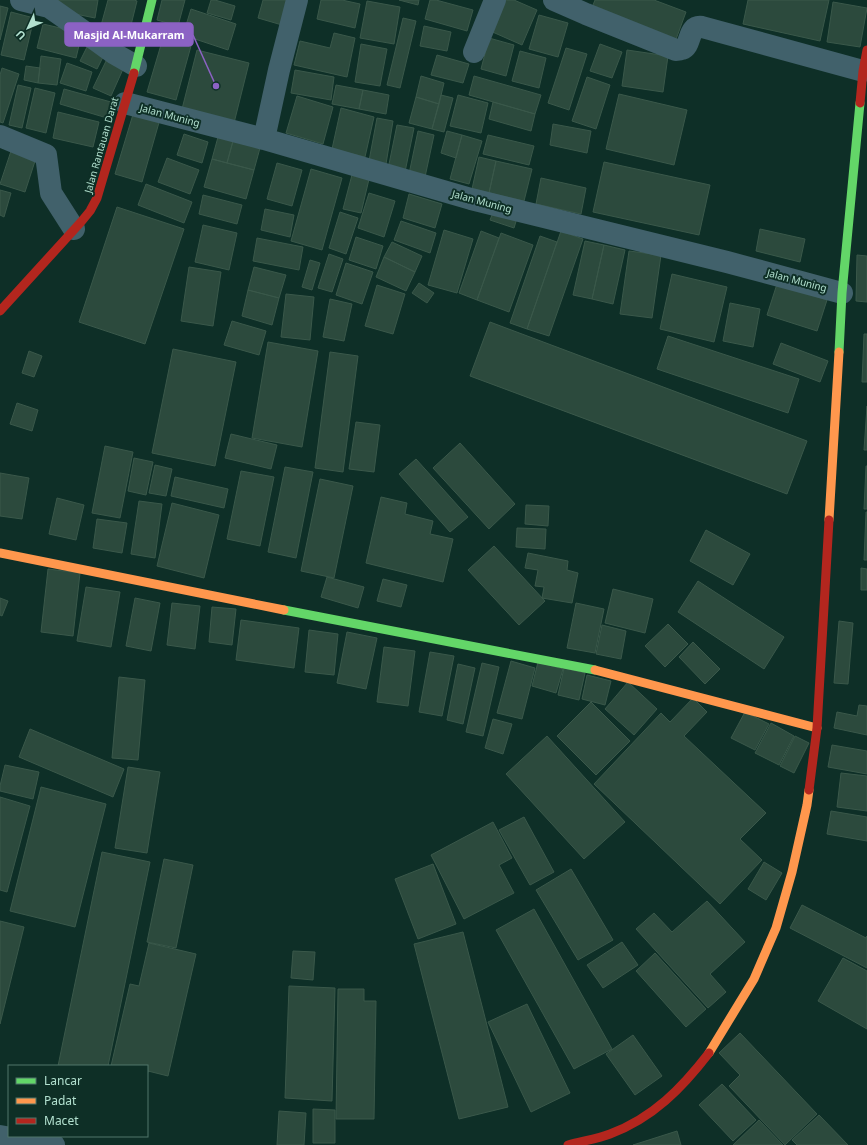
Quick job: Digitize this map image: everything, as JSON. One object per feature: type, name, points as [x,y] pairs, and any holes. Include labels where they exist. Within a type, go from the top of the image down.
[{"type":"street","points":[[21,0],[49,4],[115,54],[136,66]]},
{"type":"street","name":"Jalan Rantauan Darat","points":[[0,311],[88,214],[97,198],[136,66],[152,0]]},
{"type":"street","points":[[264,140],[279,70],[297,0]]},
{"type":"street","points":[[474,52],[495,0]]},
{"type":"street","points":[[554,0],[676,50],[686,47],[694,29],[698,26],[702,26],[863,71]]},
{"type":"street","points":[[568,1145],[610,1134],[640,1120],[669,1099],[688,1080],[709,1053],[754,980],[776,928],[792,872],[807,805],[817,728],[842,292],[863,71],[867,50]]},
{"type":"street","name":"Jalan Muning","points":[[125,103],[264,140],[471,199],[720,260],[842,292]]},
{"type":"street","points":[[0,136],[46,155],[51,193],[74,229]]},
{"type":"street","points":[[0,553],[333,620],[585,667],[817,728]]},
{"type":"street","points":[[0,1136],[54,1145]]},
{"type":"building","points":[[58,0],[98,0],[95,18],[56,10]]},
{"type":"building","points":[[108,0],[137,1],[128,37],[100,29]]},
{"type":"building","points":[[162,0],[185,0],[178,26],[157,20]]},
{"type":"building","points":[[211,0],[235,6],[231,20],[207,13]]},
{"type":"building","points":[[263,0],[290,0],[282,25],[258,18]]},
{"type":"building","points":[[321,0],[342,0],[360,4],[355,28],[317,19]]},
{"type":"building","points":[[399,0],[419,0],[418,5]]},
{"type":"building","points":[[430,0],[436,0],[473,10],[467,31],[425,19]]},
{"type":"building","points":[[500,0],[514,0],[537,10],[522,45],[488,30]]},
{"type":"building","points":[[595,0],[654,0],[686,12],[675,42],[591,10]]},
{"type":"building","points":[[748,0],[829,0],[820,41],[743,24]]},
{"type":"building","points":[[367,1],[400,7],[394,44],[360,38]]},
{"type":"building","points":[[833,2],[867,8],[860,47],[827,42]]},
{"type":"building","points":[[0,6],[8,8],[0,40]]},
{"type":"building","points":[[191,9],[236,24],[228,50],[183,35]]},
{"type":"building","points":[[11,12],[34,18],[24,60],[1,55]]},
{"type":"building","points":[[539,15],[568,23],[558,57],[529,49]]},
{"type":"building","points":[[403,18],[416,21],[400,88],[387,85]]},
{"type":"building","points":[[43,24],[82,33],[76,58],[37,48]]},
{"type":"building","points":[[424,26],[451,32],[447,51],[420,46]]},
{"type":"building","points":[[334,33],[355,38],[347,77],[294,65],[300,41],[330,48]]},
{"type":"building","points":[[163,38],[191,46],[176,100],[147,92]]},
{"type":"building","points":[[489,38],[514,45],[506,76],[481,69]]},
{"type":"building","points":[[361,44],[387,49],[380,86],[355,82]]},
{"type":"building","points":[[600,44],[622,52],[612,78],[590,71]]},
{"type":"building","points":[[87,47],[104,55],[97,69],[80,61]]},
{"type":"building","points":[[566,48],[587,54],[569,110],[548,103]]},
{"type":"building","points":[[197,50],[249,63],[234,123],[182,109]]},
{"type":"building","points":[[627,50],[668,56],[663,92],[622,86]]},
{"type":"building","points":[[520,51],[546,58],[539,88],[512,81]]},
{"type":"building","points":[[437,55],[469,64],[463,83],[431,75]]},
{"type":"building","points":[[41,56],[61,59],[57,85],[38,83]]},
{"type":"building","points":[[107,59],[124,67],[111,96],[93,88]]},
{"type":"building","points":[[67,63],[92,72],[86,91],[60,83]]},
{"type":"building","points":[[26,66],[40,68],[38,83],[24,80]]},
{"type":"building","points":[[2,68],[19,74],[3,123],[0,122],[0,75]]},
{"type":"building","points":[[295,70],[334,77],[331,100],[291,93]]},
{"type":"building","points":[[421,76],[444,83],[439,104],[416,97]]},
{"type":"building","points":[[474,76],[541,95],[535,114],[469,95]]},
{"type":"building","points":[[587,77],[610,85],[596,129],[572,121]]},
{"type":"building","points":[[18,85],[31,88],[22,128],[9,125]]},
{"type":"building","points":[[336,85],[363,90],[359,109],[332,104]]},
{"type":"building","points":[[35,88],[55,93],[46,133],[26,128]]},
{"type":"building","points":[[64,89],[111,102],[107,118],[60,104]]},
{"type":"building","points":[[363,90],[389,95],[386,114],[359,109]]},
{"type":"building","points":[[619,94],[687,110],[674,165],[606,149]]},
{"type":"building","points":[[441,95],[453,98],[444,132],[432,129]]},
{"type":"building","points":[[458,95],[488,103],[481,133],[450,126]]},
{"type":"building","points":[[297,96],[333,107],[323,144],[286,133]]},
{"type":"building","points":[[416,97],[439,104],[432,129],[409,123]]},
{"type":"building","points":[[493,102],[535,114],[531,131],[489,119]]},
{"type":"building","points":[[341,108],[374,117],[365,157],[332,149]]},
{"type":"building","points":[[134,111],[160,119],[142,182],[115,174]]},
{"type":"building","points":[[58,112],[99,122],[93,147],[53,138]]},
{"type":"building","points":[[377,118],[393,121],[386,164],[369,161]]},
{"type":"building","points":[[553,124],[591,131],[587,153],[550,145]]},
{"type":"building","points":[[397,125],[414,128],[405,172],[388,169]]},
{"type":"building","points":[[418,131],[434,135],[425,177],[409,174]]},
{"type":"building","points":[[447,131],[462,135],[456,158],[441,153]]},
{"type":"building","points":[[184,134],[208,142],[202,163],[177,155]]},
{"type":"building","points":[[462,135],[482,141],[469,184],[450,179]]},
{"type":"building","points":[[488,135],[534,146],[529,165],[483,154]]},
{"type":"building","points":[[218,137],[233,141],[227,163],[212,159]]},
{"type":"building","points":[[233,141],[260,148],[254,170],[227,163]]},
{"type":"building","points":[[11,151],[36,158],[25,192],[0,184]]},
{"type":"building","points":[[479,157],[496,161],[489,193],[472,189]]},
{"type":"building","points":[[167,158],[199,170],[190,194],[158,182]]},
{"type":"building","points":[[212,159],[254,170],[246,199],[204,187]]},
{"type":"building","points":[[496,161],[532,169],[524,201],[489,193]]},
{"type":"building","points":[[604,162],[710,185],[699,235],[593,212]]},
{"type":"building","points":[[277,163],[302,170],[292,206],[267,199]]},
{"type":"building","points":[[311,169],[342,178],[322,250],[291,241]]},
{"type":"building","points":[[353,171],[370,175],[361,213],[343,209]]},
{"type":"building","points":[[541,178],[586,188],[581,214],[536,204]]},
{"type":"building","points":[[146,184],[192,202],[184,223],[138,205]]},
{"type":"building","points":[[0,190],[11,193],[4,217],[0,215]]},
{"type":"building","points":[[369,193],[395,201],[384,237],[358,228]]},
{"type":"building","points":[[409,194],[442,204],[435,228],[403,218]]},
{"type":"building","points":[[203,195],[242,205],[237,224],[199,214]]},
{"type":"building","points":[[117,207],[184,229],[145,344],[79,322]]},
{"type":"building","points":[[265,209],[294,215],[290,237],[261,230]]},
{"type":"building","points":[[494,210],[517,218],[514,228],[490,220]]},
{"type":"building","points":[[340,212],[358,218],[346,254],[329,248]]},
{"type":"building","points":[[401,221],[436,233],[430,253],[394,240]]},
{"type":"building","points":[[203,225],[237,233],[229,270],[195,262]]},
{"type":"building","points":[[760,229],[805,239],[800,262],[756,251]]},
{"type":"building","points":[[444,230],[473,239],[457,293],[428,285]]},
{"type":"building","points":[[481,231],[499,238],[477,300],[459,293]]},
{"type":"building","points":[[561,231],[583,239],[549,336],[527,329]]},
{"type":"building","points":[[501,233],[533,245],[509,312],[477,300]]},
{"type":"building","points":[[540,236],[557,242],[527,329],[510,323]]},
{"type":"building","points":[[356,237],[383,246],[376,269],[349,260]]},
{"type":"building","points":[[257,238],[303,247],[299,270],[253,261]]},
{"type":"building","points":[[585,241],[604,245],[592,299],[573,295]]},
{"type":"building","points":[[392,242],[422,256],[415,272],[384,257]]},
{"type":"building","points":[[604,245],[625,250],[613,304],[592,299]]},
{"type":"building","points":[[629,251],[661,255],[652,318],[620,314]]},
{"type":"building","points":[[329,254],[343,259],[332,292],[318,288]]},
{"type":"building","points":[[857,255],[867,256],[867,302],[856,301]]},
{"type":"building","points":[[384,257],[415,272],[406,291],[376,277]]},
{"type":"building","points":[[310,260],[320,263],[312,290],[302,287]]},
{"type":"building","points":[[346,263],[373,272],[362,304],[336,295]]},
{"type":"building","points":[[189,267],[221,272],[213,326],[181,321]]},
{"type":"building","points":[[254,267],[286,275],[279,298],[248,290]]},
{"type":"building","points":[[672,274],[727,287],[714,342],[660,329]]},
{"type":"building","points":[[419,283],[434,293],[427,303],[412,293]]},
{"type":"building","points":[[777,284],[827,300],[817,331],[767,315]]},
{"type":"building","points":[[377,285],[405,294],[393,334],[365,326]]},
{"type":"building","points":[[248,290],[279,298],[272,325],[242,316]]},
{"type":"building","points":[[286,294],[314,297],[310,340],[281,337]]},
{"type":"building","points":[[330,299],[352,304],[344,341],[323,337]]},
{"type":"building","points":[[730,303],[760,309],[753,347],[723,341]]},
{"type":"building","points":[[232,321],[266,331],[259,355],[224,345]]},
{"type":"building","points":[[490,322],[807,441],[787,494],[470,376]]},
{"type":"building","points":[[864,334],[867,334],[867,382],[862,382]]},
{"type":"building","points":[[668,336],[799,379],[788,413],[657,369]]},
{"type":"building","points":[[268,342],[318,351],[302,447],[252,438]]},
{"type":"building","points":[[781,343],[828,361],[820,382],[773,364]]},
{"type":"building","points":[[173,349],[236,362],[215,466],[152,453]]},
{"type":"building","points":[[29,351],[42,356],[34,377],[22,373]]},
{"type":"building","points":[[330,352],[358,356],[343,472],[315,468]]},
{"type":"building","points":[[17,403],[38,410],[32,431],[10,424]]},
{"type":"building","points":[[867,406],[867,450],[864,450]]},
{"type":"building","points":[[356,422],[380,425],[374,472],[349,469]]},
{"type":"building","points":[[231,434],[277,445],[271,469],[225,458]]},
{"type":"building","points":[[460,443],[515,504],[489,529],[433,468]]},
{"type":"building","points":[[105,446],[133,452],[120,518],[92,513]]},
{"type":"building","points":[[134,458],[153,462],[146,495],[128,491]]},
{"type":"building","points":[[416,459],[468,517],[450,532],[399,474]]},
{"type":"building","points":[[155,465],[172,469],[166,496],[149,493]]},
{"type":"building","points":[[866,466],[867,509],[864,509]]},
{"type":"building","points":[[285,467],[313,472],[296,558],[268,552]]},
{"type":"building","points":[[241,471],[274,477],[260,546],[227,539]]},
{"type":"building","points":[[0,473],[29,478],[22,519],[0,516]]},
{"type":"building","points":[[175,477],[228,489],[224,508],[171,496]]},
{"type":"building","points":[[320,479],[353,486],[334,578],[301,571]]},
{"type":"building","points":[[381,497],[407,503],[405,514],[433,521],[430,534],[453,539],[443,582],[366,563]]},
{"type":"building","points":[[57,498],[84,505],[76,540],[49,534]]},
{"type":"building","points":[[139,501],[162,504],[155,558],[131,554]]},
{"type":"building","points":[[172,503],[219,515],[204,578],[157,566]]},
{"type":"building","points":[[526,505],[549,506],[548,526],[525,524]]},
{"type":"building","points":[[866,512],[867,560],[864,560]]},
{"type":"building","points":[[97,519],[127,523],[122,553],[93,548]]},
{"type":"building","points":[[517,528],[546,529],[545,549],[516,547]]},
{"type":"building","points":[[706,530],[750,554],[733,585],[690,561]]},
{"type":"building","points":[[494,546],[545,601],[519,625],[468,570]]},
{"type":"building","points":[[528,553],[568,561],[567,570],[578,573],[572,603],[542,598],[544,587],[535,586],[538,570],[525,568]]},
{"type":"building","points":[[861,568],[867,569],[867,590],[861,590]]},
{"type":"building","points":[[48,569],[80,573],[73,636],[41,632]]},
{"type":"building","points":[[327,577],[364,587],[358,608],[321,597]]},
{"type":"building","points":[[383,579],[407,585],[401,607],[377,601]]},
{"type":"building","points":[[698,581],[784,637],[764,669],[678,612]]},
{"type":"building","points":[[86,587],[120,592],[111,647],[77,641]]},
{"type":"building","points":[[613,589],[653,599],[645,633],[605,623]]},
{"type":"building","points":[[0,598],[8,601],[2,616],[0,615]]},
{"type":"building","points":[[135,598],[160,603],[151,651],[126,646]]},
{"type":"building","points":[[172,603],[200,606],[195,649],[167,645]]},
{"type":"building","points":[[576,603],[604,609],[595,653],[567,648]]},
{"type":"building","points":[[212,607],[236,609],[232,645],[209,642]]},
{"type":"building","points":[[241,620],[299,628],[294,668],[236,660]]},
{"type":"building","points":[[839,621],[853,623],[848,684],[834,683]]},
{"type":"building","points":[[668,624],[688,644],[665,667],[645,646]]},
{"type":"building","points":[[602,625],[626,631],[621,659],[596,654]]},
{"type":"building","points":[[309,630],[338,634],[334,675],[305,672]]},
{"type":"building","points":[[347,632],[377,638],[366,689],[337,683]]},
{"type":"building","points":[[693,642],[720,669],[705,684],[679,657]]},
{"type":"building","points":[[384,647],[415,651],[408,706],[377,702]]},
{"type":"building","points":[[430,652],[454,656],[442,716],[419,712]]},
{"type":"building","points":[[511,661],[535,668],[522,719],[497,713]]},
{"type":"building","points":[[538,662],[563,669],[556,693],[532,686]]},
{"type":"building","points":[[482,663],[499,667],[483,736],[466,732]]},
{"type":"building","points":[[458,664],[475,668],[463,724],[447,720]]},
{"type":"building","points":[[564,668],[585,673],[579,700],[558,695]]},
{"type":"building","points":[[587,675],[611,681],[605,705],[582,699]]},
{"type":"building","points":[[119,677],[145,680],[138,760],[112,758]]},
{"type":"building","points":[[628,682],[657,709],[634,735],[605,709]]},
{"type":"building","points":[[693,698],[707,712],[684,736],[766,813],[740,839],[762,860],[720,904],[594,784],[661,713],[670,722]]},
{"type":"building","points":[[591,702],[630,741],[596,775],[557,736]]},
{"type":"building","points":[[859,705],[867,706],[867,735],[834,728],[837,712],[857,716]]},
{"type":"building","points":[[745,712],[769,724],[755,750],[731,738]]},
{"type":"building","points":[[493,719],[512,724],[503,754],[485,748]]},
{"type":"building","points":[[771,723],[794,736],[779,765],[755,753]]},
{"type":"building","points":[[30,729],[124,769],[113,797],[19,757]]},
{"type":"building","points":[[547,736],[625,822],[584,859],[506,774]]},
{"type":"building","points":[[795,736],[809,743],[794,773],[780,766]]},
{"type":"building","points":[[832,745],[867,751],[867,774],[828,767]]},
{"type":"building","points":[[5,765],[39,772],[33,799],[0,791]]},
{"type":"building","points":[[128,767],[160,772],[147,853],[115,848]]},
{"type":"building","points":[[841,773],[867,776],[867,811],[837,807]]},
{"type":"building","points":[[41,787],[106,804],[75,927],[10,911]]},
{"type":"building","points":[[0,797],[30,806],[7,892],[0,890]]},
{"type":"building","points":[[831,811],[867,817],[867,841],[827,834]]},
{"type":"building","points":[[524,817],[554,872],[530,885],[499,830]]},
{"type":"building","points":[[493,822],[512,858],[499,865],[514,893],[464,919],[431,855]]},
{"type":"building","points":[[102,852],[150,862],[108,1065],[58,1065]]},
{"type":"building","points":[[164,859],[193,865],[176,948],[147,942]]},
{"type":"building","points":[[764,862],[782,873],[766,900],[748,889]]},
{"type":"building","points":[[433,864],[456,924],[418,939],[395,879]]},
{"type":"building","points":[[571,869],[613,940],[578,960],[536,890]]},
{"type":"building","points":[[707,901],[745,942],[710,974],[726,992],[708,1008],[636,929],[654,913],[672,932]]},
{"type":"building","points":[[802,905],[866,938],[867,936],[867,968],[790,928]]},
{"type":"building","points":[[534,909],[612,1049],[574,1069],[496,930]]},
{"type":"building","points":[[0,921],[24,927],[0,1024]]},
{"type":"building","points":[[463,932],[508,1107],[459,1119],[414,944]]},
{"type":"building","points":[[622,942],[638,965],[603,988],[587,965]]},
{"type":"building","points":[[149,943],[196,954],[168,1076],[148,1071],[148,1065],[111,1065],[130,984],[139,986]]},
{"type":"building","points":[[293,951],[315,952],[313,980],[291,978]]},
{"type":"building","points":[[655,953],[706,1009],[686,1027],[636,971]]},
{"type":"building","points":[[843,958],[867,971],[867,1029],[818,1001]]},
{"type":"building","points":[[289,986],[335,988],[332,1101],[285,1098]]},
{"type":"building","points":[[338,989],[364,989],[364,1001],[376,1001],[374,1119],[336,1119]]},
{"type":"building","points":[[527,1004],[570,1093],[531,1112],[488,1022]]},
{"type":"building","points":[[740,1033],[817,1114],[785,1145],[729,1086],[740,1075],[719,1053]]},
{"type":"building","points":[[633,1035],[662,1076],[635,1095],[606,1054]]},
{"type":"building","points":[[722,1084],[756,1120],[733,1141],[699,1105]]},
{"type":"building","points":[[313,1109],[335,1110],[335,1143],[313,1143]]},
{"type":"building","points":[[279,1111],[306,1113],[304,1145],[277,1145]]},
{"type":"building","points":[[819,1115],[848,1145],[797,1145],[792,1140]]},
{"type":"building","points":[[759,1120],[783,1145],[733,1145]]},
{"type":"building","points":[[677,1131],[681,1145],[633,1145]]},
{"type":"traffic: fast","points":[[134,73],[152,0]]},
{"type":"traffic: fast","points":[[839,352],[842,293],[860,103]]},
{"type":"traffic: fast","points":[[284,610],[595,670]]},
{"type":"traffic: slow","points":[[829,520],[839,352]]},
{"type":"traffic: slow","points":[[0,553],[284,610]]},
{"type":"traffic: slow","points":[[595,670],[817,728]]},
{"type":"traffic: slow","points":[[709,1053],[754,979],[776,928],[792,872],[809,790]]},
{"type":"traffic: jam","points":[[860,103],[863,71],[867,50]]},
{"type":"traffic: jam","points":[[0,311],[90,211],[97,198],[134,73]]},
{"type":"traffic: jam","points":[[809,790],[817,728],[829,520]]},
{"type":"traffic: jam","points":[[568,1145],[610,1134],[640,1120],[666,1101],[699,1066],[709,1053]]},
{"type":"place","name":"Masjid Al-Mukarram","points":[[216,86]]}]
